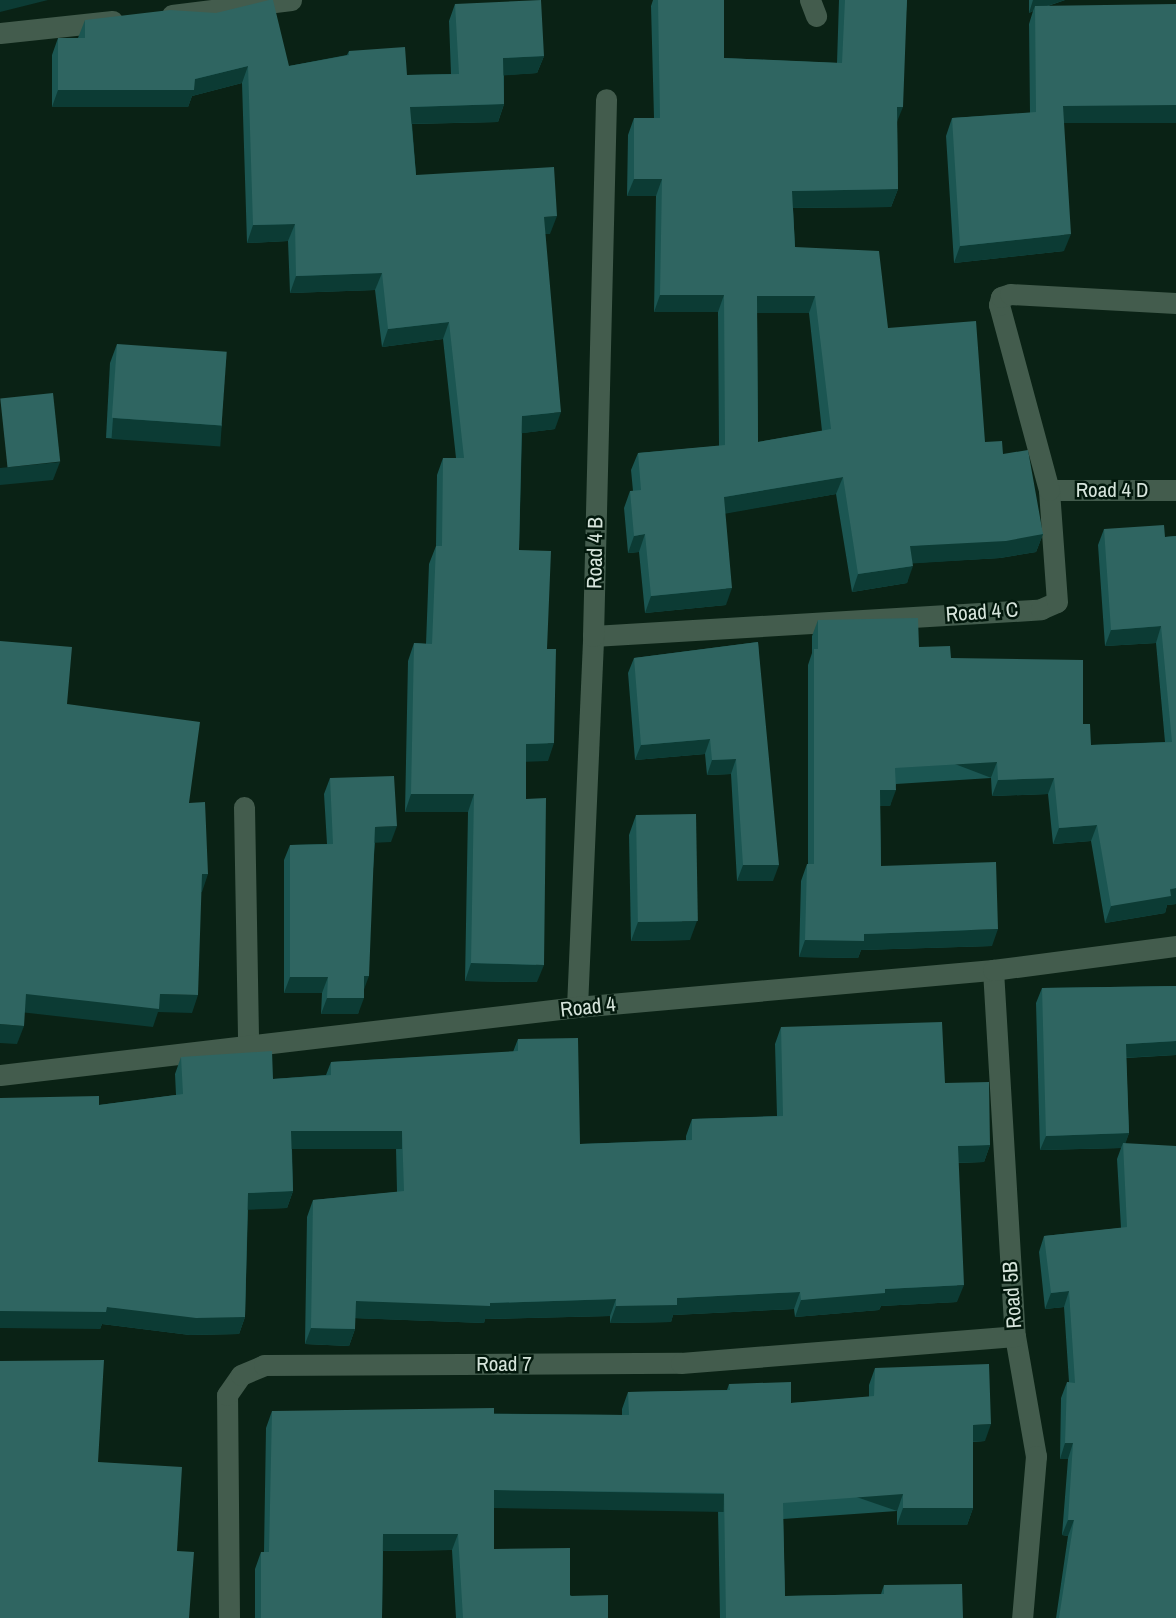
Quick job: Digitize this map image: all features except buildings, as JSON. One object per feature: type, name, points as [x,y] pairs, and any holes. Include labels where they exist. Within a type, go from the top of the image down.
[{"type":"street","points":[[0,33],[291,0]]},
{"type":"street","name":"Road 4 B","points":[[577,1007],[593,636],[606,99]]},
{"type":"street","name":"Road 4 C","points":[[593,636],[1041,609],[1057,603],[1059,579],[1049,490],[999,305],[1001,297],[1010,294],[1176,303]]},
{"type":"street","name":"Road 4 D","points":[[1049,490],[1176,490]]},
{"type":"street","points":[[244,807],[248,1047]]},
{"type":"street","name":"Road 4","points":[[0,1075],[577,1007],[993,970],[1176,946]]},
{"type":"street","name":"Road 5B","points":[[993,970],[1015,1336],[1036,1456],[1022,1618]]},
{"type":"street","name":"Road 7","points":[[229,1618],[227,1395],[242,1375],[264,1365],[681,1363],[1015,1336]]}]
